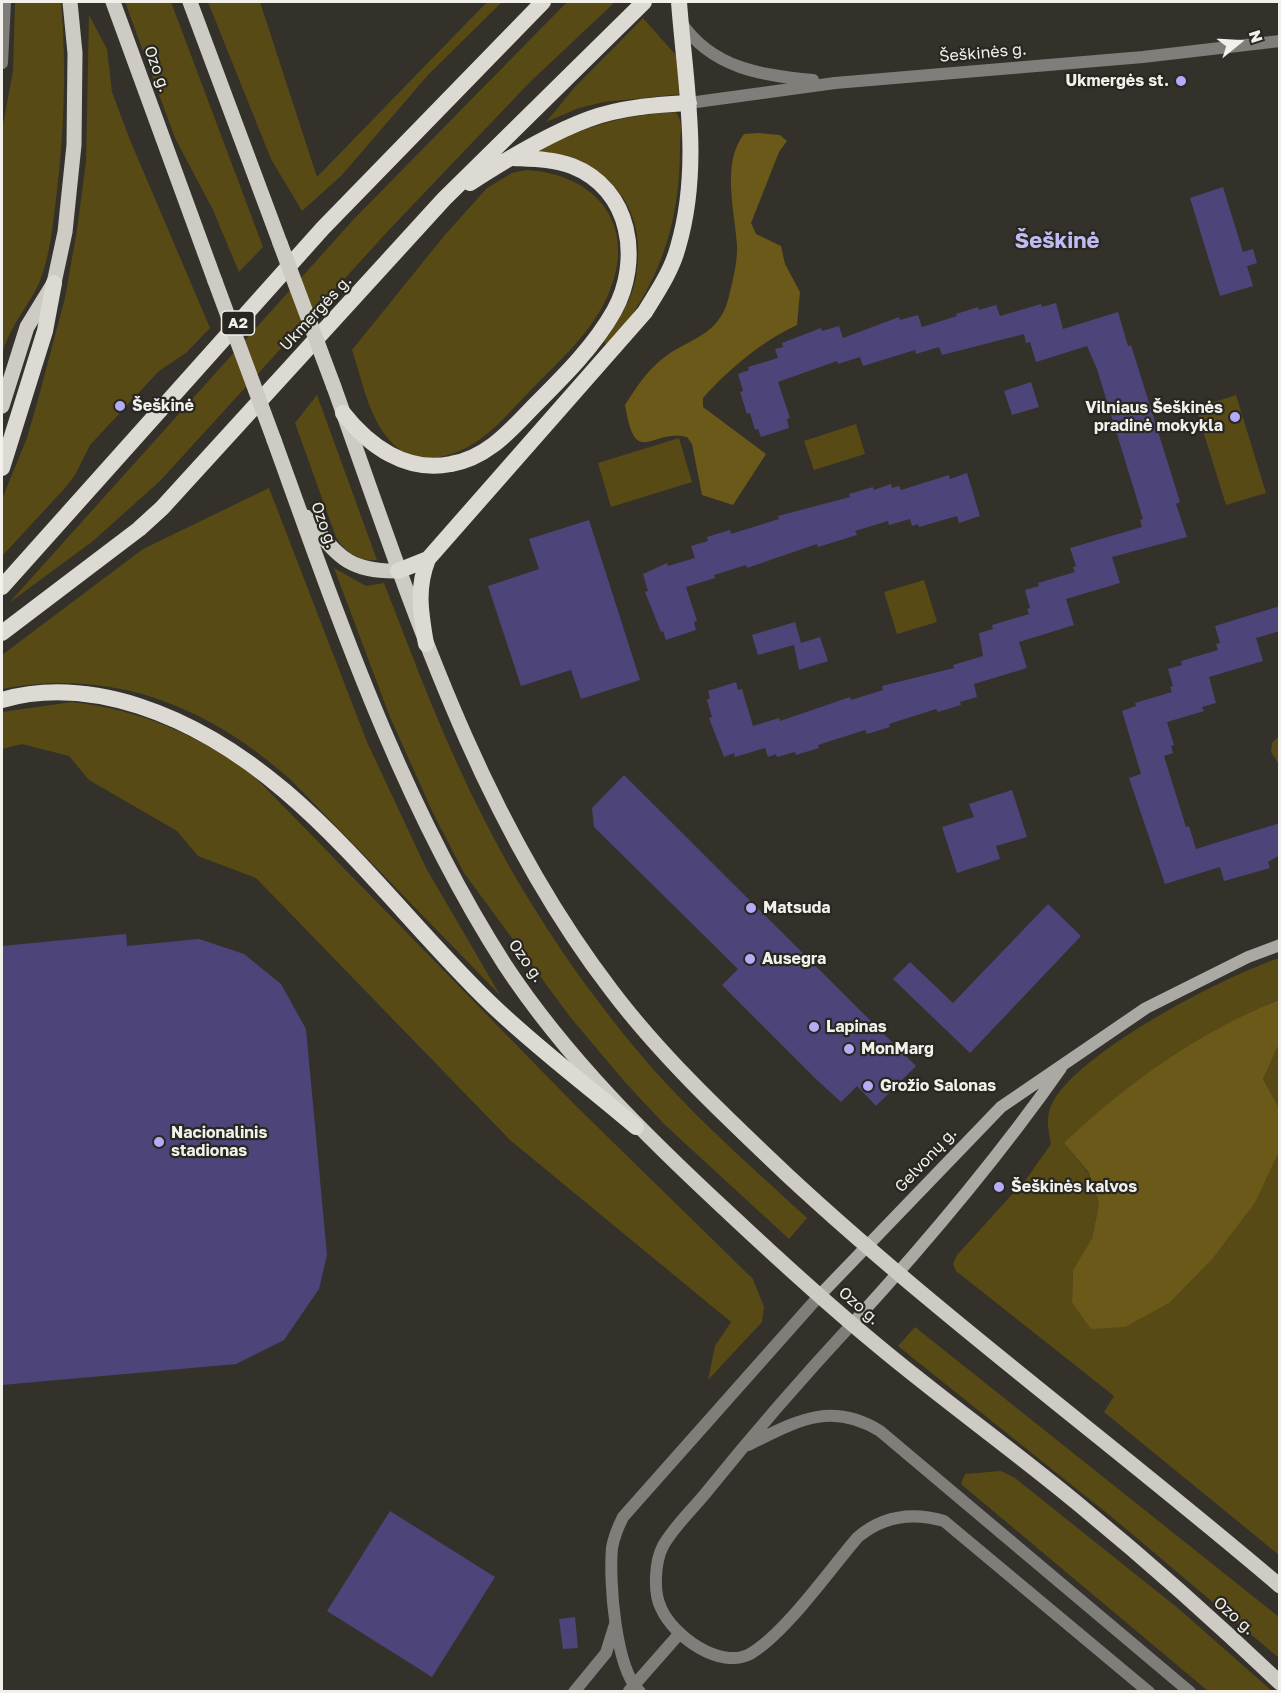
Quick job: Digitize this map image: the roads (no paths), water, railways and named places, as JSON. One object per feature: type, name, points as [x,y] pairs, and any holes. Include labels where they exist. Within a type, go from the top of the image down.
[{"type":"highway","name":"A2","points":[[2,587],[323,228],[543,2]]},
{"type":"highway","name":"Ukmergės g.","points":[[2,633],[139,529],[162,508],[444,199],[644,2]]},
{"type":"highway","points":[[426,644],[419,605],[420,579],[428,559],[645,312],[665,280],[678,248],[690,184],[689,103],[679,2]]},
{"type":"highway","points":[[444,199],[513,158],[590,118],[644,106],[689,103]]},
{"type":"highway","points":[[343,413],[373,445],[393,457],[432,465],[468,460],[499,441],[553,387],[608,320],[622,295],[629,267],[631,248],[621,212],[602,186],[572,166],[546,160],[513,158]]},
{"type":"highway","points":[[2,468],[45,331],[54,283]]},
{"type":"highway","points":[[398,571],[428,559]]},
{"type":"highway","points":[[2,700],[53,692],[115,699],[190,725],[255,764],[318,821],[488,1002],[636,1127]]},
{"type":"main road","points":[[2,406],[27,327],[54,283],[65,232],[74,145],[75,53],[70,2]]},
{"type":"main road","name":"Ozo g.","points":[[113,2],[375,711],[416,803],[458,887],[507,968],[567,1047],[636,1127],[852,1324],[1084,1509],[1280,1683]]},
{"type":"main road","points":[[190,2],[334,387],[426,644],[501,815],[546,893],[611,991],[644,1030],[733,1124],[867,1247],[1280,1586]]},
{"type":"main road","points":[[299,508],[333,550],[354,567],[376,571],[398,571]]},
{"type":"main road","name":"Gelvonų g.","points":[[820,1295],[1000,1107],[1067,1059],[1146,1008],[1229,966],[1280,945]]},
{"type":"main road","name":"Gelvonų g.","points":[[852,1324],[898,1274],[988,1166],[1067,1059]]},
{"type":"street","points":[[2,63],[5,2]]},
{"type":"street","points":[[680,21],[700,45],[743,70],[765,76],[835,83]]},
{"type":"street","name":"Šeškinės g.","points":[[689,103],[835,83],[1143,57],[1280,41]]},
{"type":"street","points":[[680,1633],[634,1689],[622,1658],[615,1623],[612,1549],[615,1532],[623,1517],[820,1295]]},
{"type":"street","points":[[852,1324],[741,1449],[663,1546],[656,1578],[661,1608],[680,1633],[697,1648],[720,1657],[748,1655],[772,1638],[869,1527],[902,1517],[928,1517],[944,1521],[1149,1692]]},
{"type":"street","points":[[741,1449],[810,1417],[848,1416],[864,1421],[880,1431],[1190,1692]]},
{"type":"street","points":[[574,1692],[606,1653],[615,1623]]},
{"type":"place","name":"Ukmergės st.","points":[[1181,81]]},
{"type":"place","name":"Šeškinė","points":[[120,406]]},
{"type":"place","name":"Vilniaus Šeškinės pradinė mokykla","points":[[1235,417]]},
{"type":"place","name":"Matsuda","points":[[751,908]]},
{"type":"place","name":"Ausegra","points":[[750,959]]},
{"type":"place","name":"Lapinas","points":[[814,1027]]},
{"type":"place","name":"MonMarg","points":[[849,1049]]},
{"type":"place","name":"Grožio Salonas","points":[[868,1086]]},
{"type":"place","name":"Nacionalinis stadionas","points":[[159,1142]]},
{"type":"place","name":"Šeškinės kalvos","points":[[999,1187]]},
{"type":"district","name":"Šeškinė","points":[[1057,241]]}]
